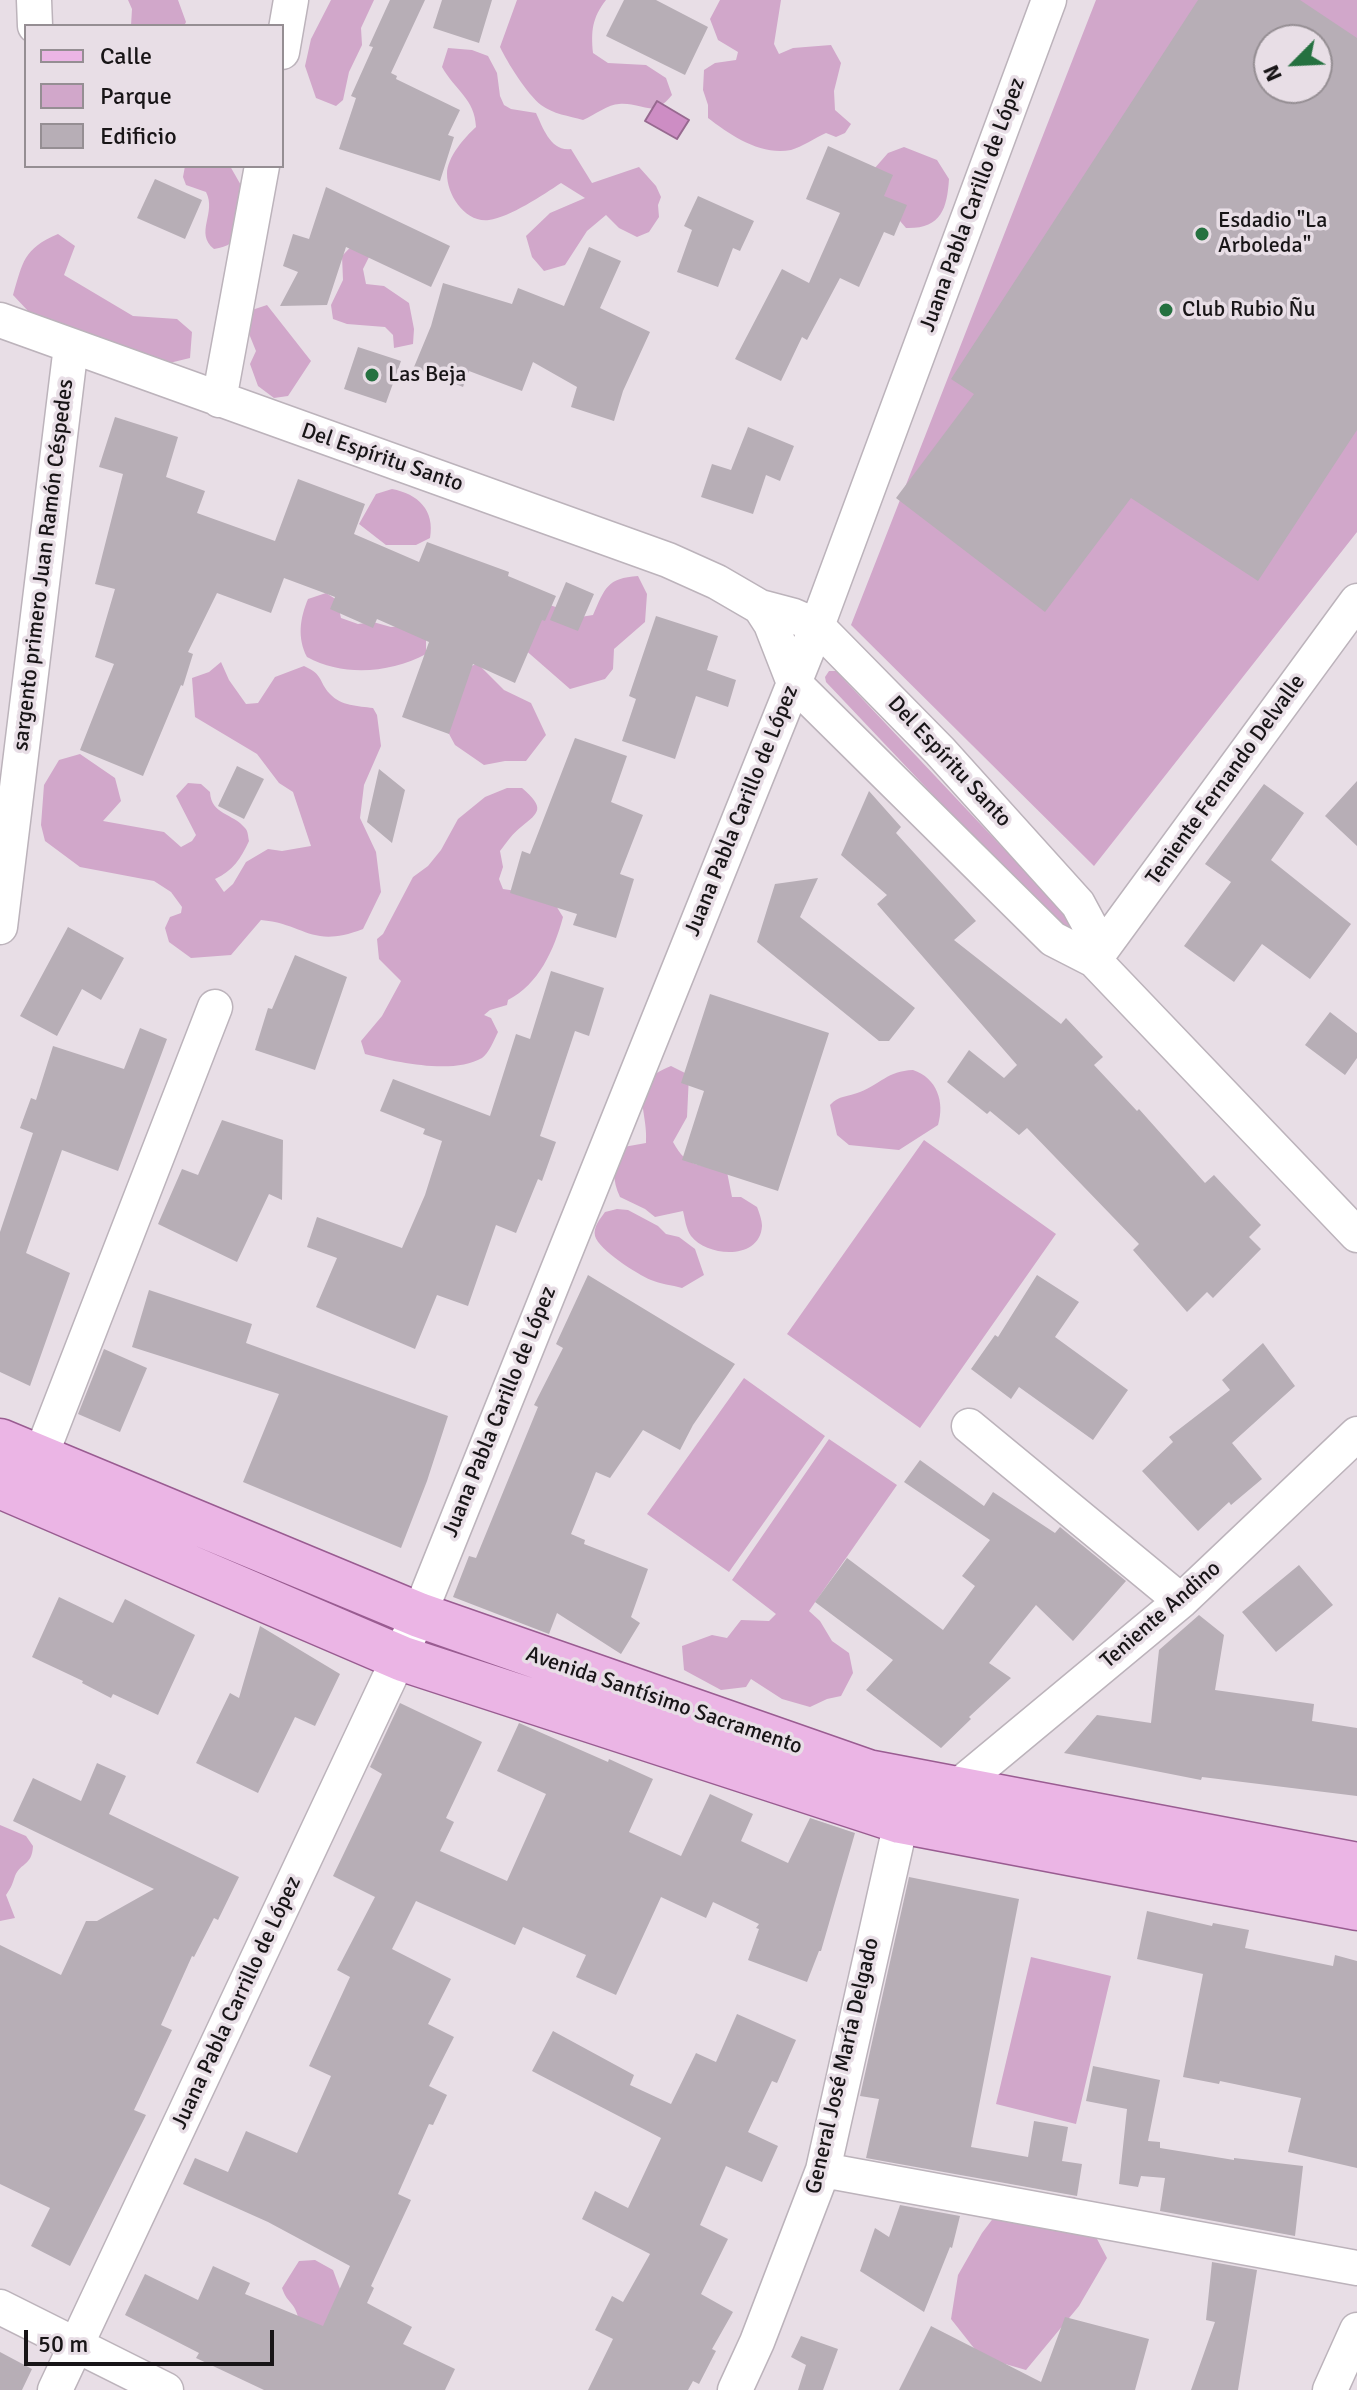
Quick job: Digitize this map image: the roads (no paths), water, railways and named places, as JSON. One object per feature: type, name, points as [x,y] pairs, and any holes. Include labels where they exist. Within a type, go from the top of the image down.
[{"type":"main road","name":"Avenida Santísimo Sacramento","points":[[0,1441],[21,1481],[399,1657],[906,1800],[1357,1908]]},
{"type":"main road","name":"Avenida Santísimo Sacramento","points":[[21,1481],[419,1615],[868,1772],[906,1800]]},
{"type":"main road","name":"Avenida Santísimo Sacramento","points":[[906,1800],[957,1787],[1357,1865]]},
{"type":"street","points":[[34,0],[35,24]]},
{"type":"street","points":[[284,40],[291,0]]},
{"type":"street","name":"Juana Pabla Carillo de López","points":[[419,1615],[817,626],[1049,0]]},
{"type":"street","points":[[219,400],[262,168]]},
{"type":"street","name":"Del Espíritu Santo","points":[[0,320],[668,560],[717,582],[760,607],[817,626],[940,751],[1078,904],[1092,930],[1094,960]]},
{"type":"street","name":"sargento primero Juan Ramón Céspedes","points":[[0,927],[3,875],[71,346]]},
{"type":"street","name":"Teniente Fernando Delvalle","points":[[1094,960],[1357,601]]},
{"type":"street","points":[[760,607],[771,624],[794,683],[1053,939],[1094,960],[1357,1235]]},
{"type":"street","points":[[21,1481],[215,1007]]},
{"type":"street","points":[[969,1426],[1181,1601]]},
{"type":"street","name":"Teniente Andino","points":[[957,1787],[1181,1601],[1357,1434]]},
{"type":"street","name":"Juana Pabla Carrillo de López","points":[[55,2390],[419,1615]]},
{"type":"street","name":"General José María Delgado","points":[[735,2390],[757,2342],[823,2170],[906,1800]]},
{"type":"street","points":[[823,2170],[1357,2268]]},
{"type":"street","points":[[0,2307],[166,2390]]},
{"type":"street","points":[[1330,2390],[1357,2330]]},
{"type":"place","name":"Esdadio \"La Arboleda\"","points":[[1202,234]]},
{"type":"place","name":"Club Rubio Ñu","points":[[1166,310]]},
{"type":"place","name":"Las Beja","points":[[372,375]]}]
